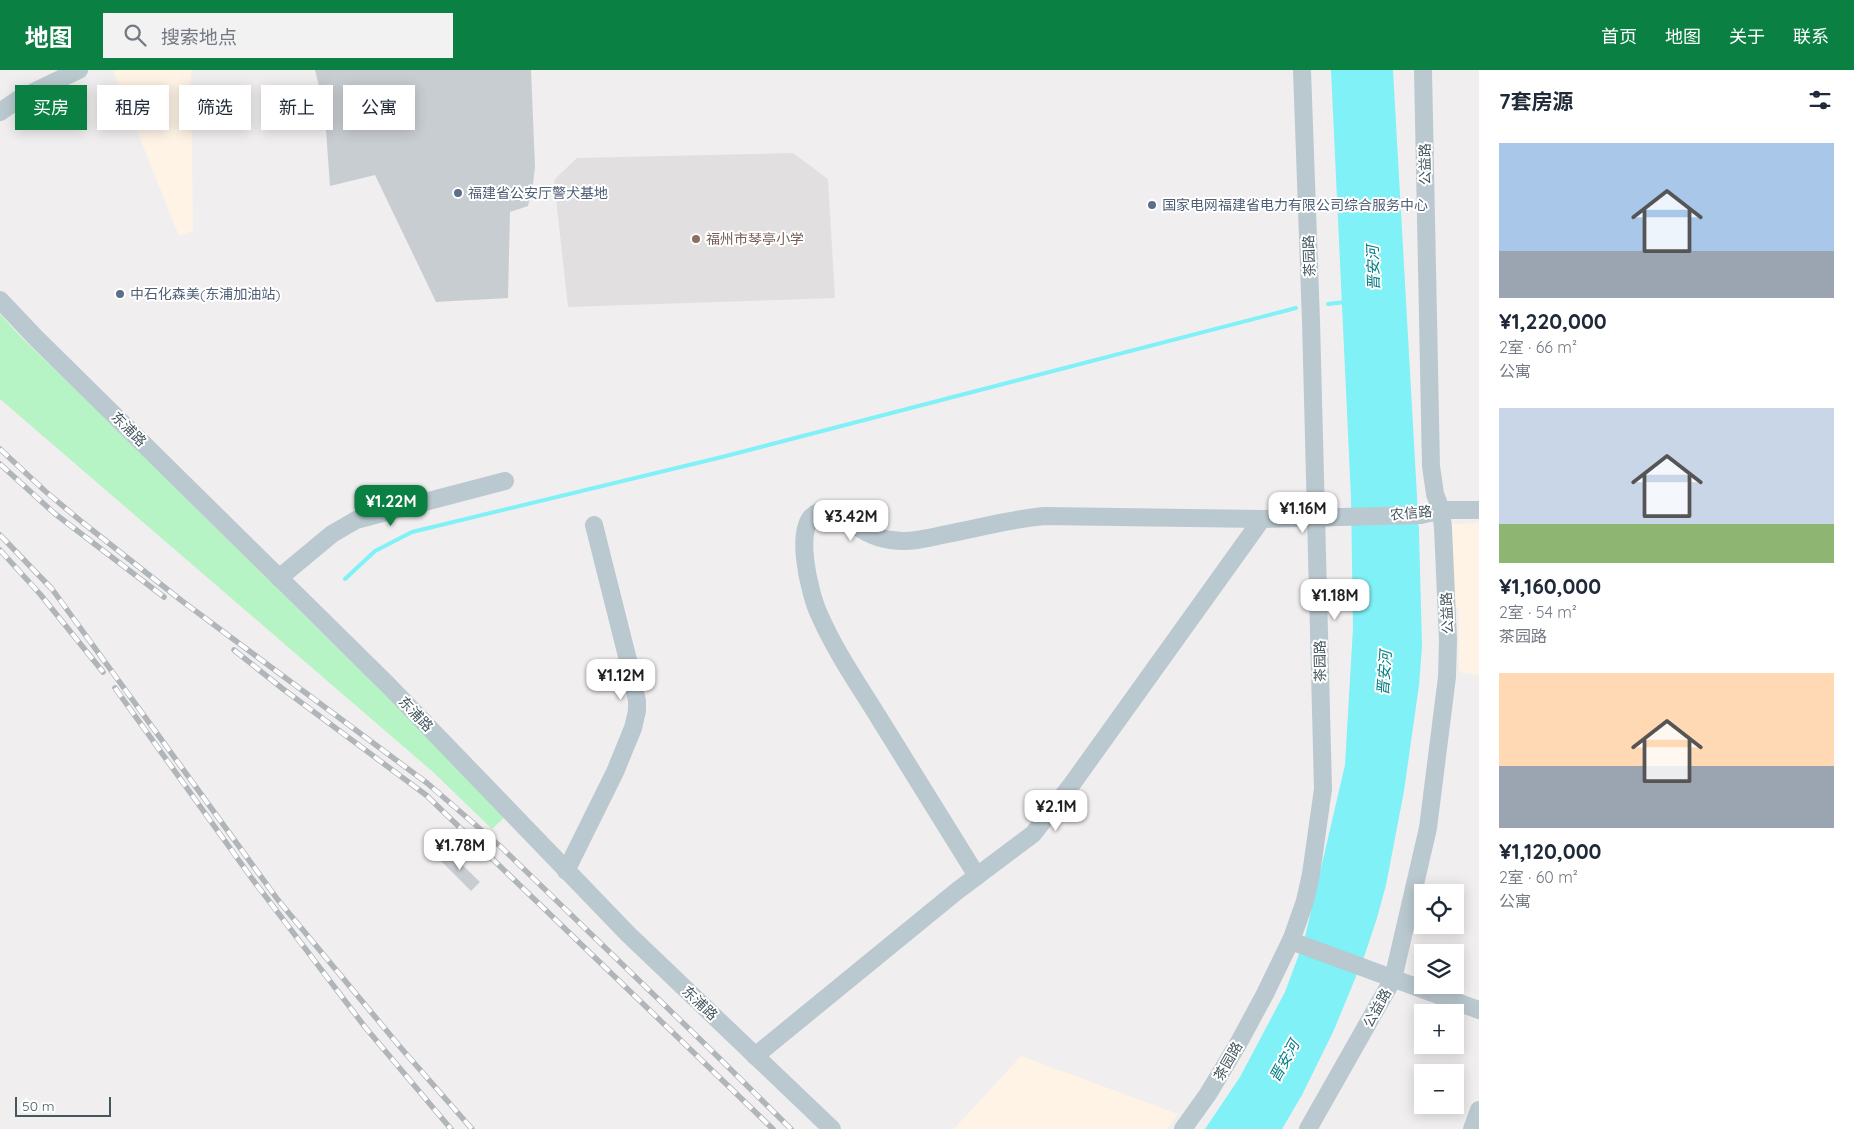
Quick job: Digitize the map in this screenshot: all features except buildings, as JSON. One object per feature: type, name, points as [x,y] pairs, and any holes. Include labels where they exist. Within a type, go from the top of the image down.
[{"type":"street","points":[[0,112],[20,99],[79,70]]},
{"type":"street","name":"茶园路","points":[[1183,1129],[1208,1094],[1238,1044],[1291,941],[1311,874],[1323,789],[1311,322],[1302,70]]},
{"type":"street","name":"公益路","points":[[1308,1129],[1385,976],[1428,828],[1447,678],[1448,625],[1443,528],[1431,466],[1423,70]]},
{"type":"street","name":"东浦路","points":[[0,300],[35,337],[395,692],[628,934],[832,1129]]},
{"type":"street","points":[[279,578],[332,534],[356,520],[505,481]]},
{"type":"street","name":"农信路","points":[[977,876],[841,657],[818,613],[813,599],[806,563],[805,538],[810,518],[820,512],[827,511],[836,514],[870,534],[890,540],[902,541],[924,539],[1022,518],[1044,516],[1343,517],[1420,515],[1441,510],[1479,510]]},
{"type":"street","points":[[755,1056],[977,876],[1025,841],[1042,824],[1150,677],[1262,518]]},
{"type":"street","points":[[566,870],[615,772],[633,728],[637,711],[637,701],[631,672],[594,525]]},
{"type":"street","points":[[1291,941],[1479,1010]]},
{"type":"street","points":[[1472,1129],[1479,1110]]},
{"type":"shaded area","points":[[191,70],[191,85],[179,85],[179,130],[192,130],[193,231],[179,236],[137,130],[169,130],[169,85],[119,85],[113,71]]},
{"type":"shaded area","name":"福州市琴亭小学","points":[[793,153],[828,179],[835,298],[568,307],[554,180],[577,158]]},
{"type":"shaded area","points":[[1479,523],[1479,675],[1459,672],[1459,609],[1455,607],[1452,593],[1452,524]]},
{"type":"shaded area","points":[[1021,1056],[1178,1114],[1167,1129],[954,1129]]},
{"type":"green space","points":[[0,314],[21,337],[425,732],[507,815],[492,829],[433,772],[0,399]]},
{"type":"water","name":"晋安河","points":[[1331,70],[1393,70],[1419,532],[1422,647],[1419,685],[1404,791],[1386,885],[1364,957],[1334,1030],[1302,1095],[1282,1129],[1205,1129],[1240,1077],[1285,992],[1304,941],[1345,765],[1353,628],[1351,498]]},
{"type":"waterway","points":[[1328,304],[1346,302]]},
{"type":"waterway","points":[[345,579],[375,551],[412,532],[722,457],[1296,308]]},
{"type":"railway","points":[[0,449],[82,522],[182,601],[427,783],[501,847],[791,1129]]},
{"type":"railway","points":[[0,464],[54,513],[164,597]]},
{"type":"railway","points":[[0,535],[52,589],[278,900],[401,1048],[472,1129]]},
{"type":"railway","points":[[0,550],[40,594],[103,672]]},
{"type":"railway","points":[[234,650],[283,689],[426,795],[773,1129]]},
{"type":"railway","points":[[115,688],[253,880],[365,1027],[451,1129]]},
{"type":"place","name":"福建省公安厅警犬基地","points":[[458,193]]},
{"type":"place","name":"国家电网福建省电力有限公司综合服务中心","points":[[1152,205]]},
{"type":"place","name":"福州市琴亭小学","points":[[696,239]]},
{"type":"place","name":"中石化森美(东浦加油站)","points":[[120,294]]}]
